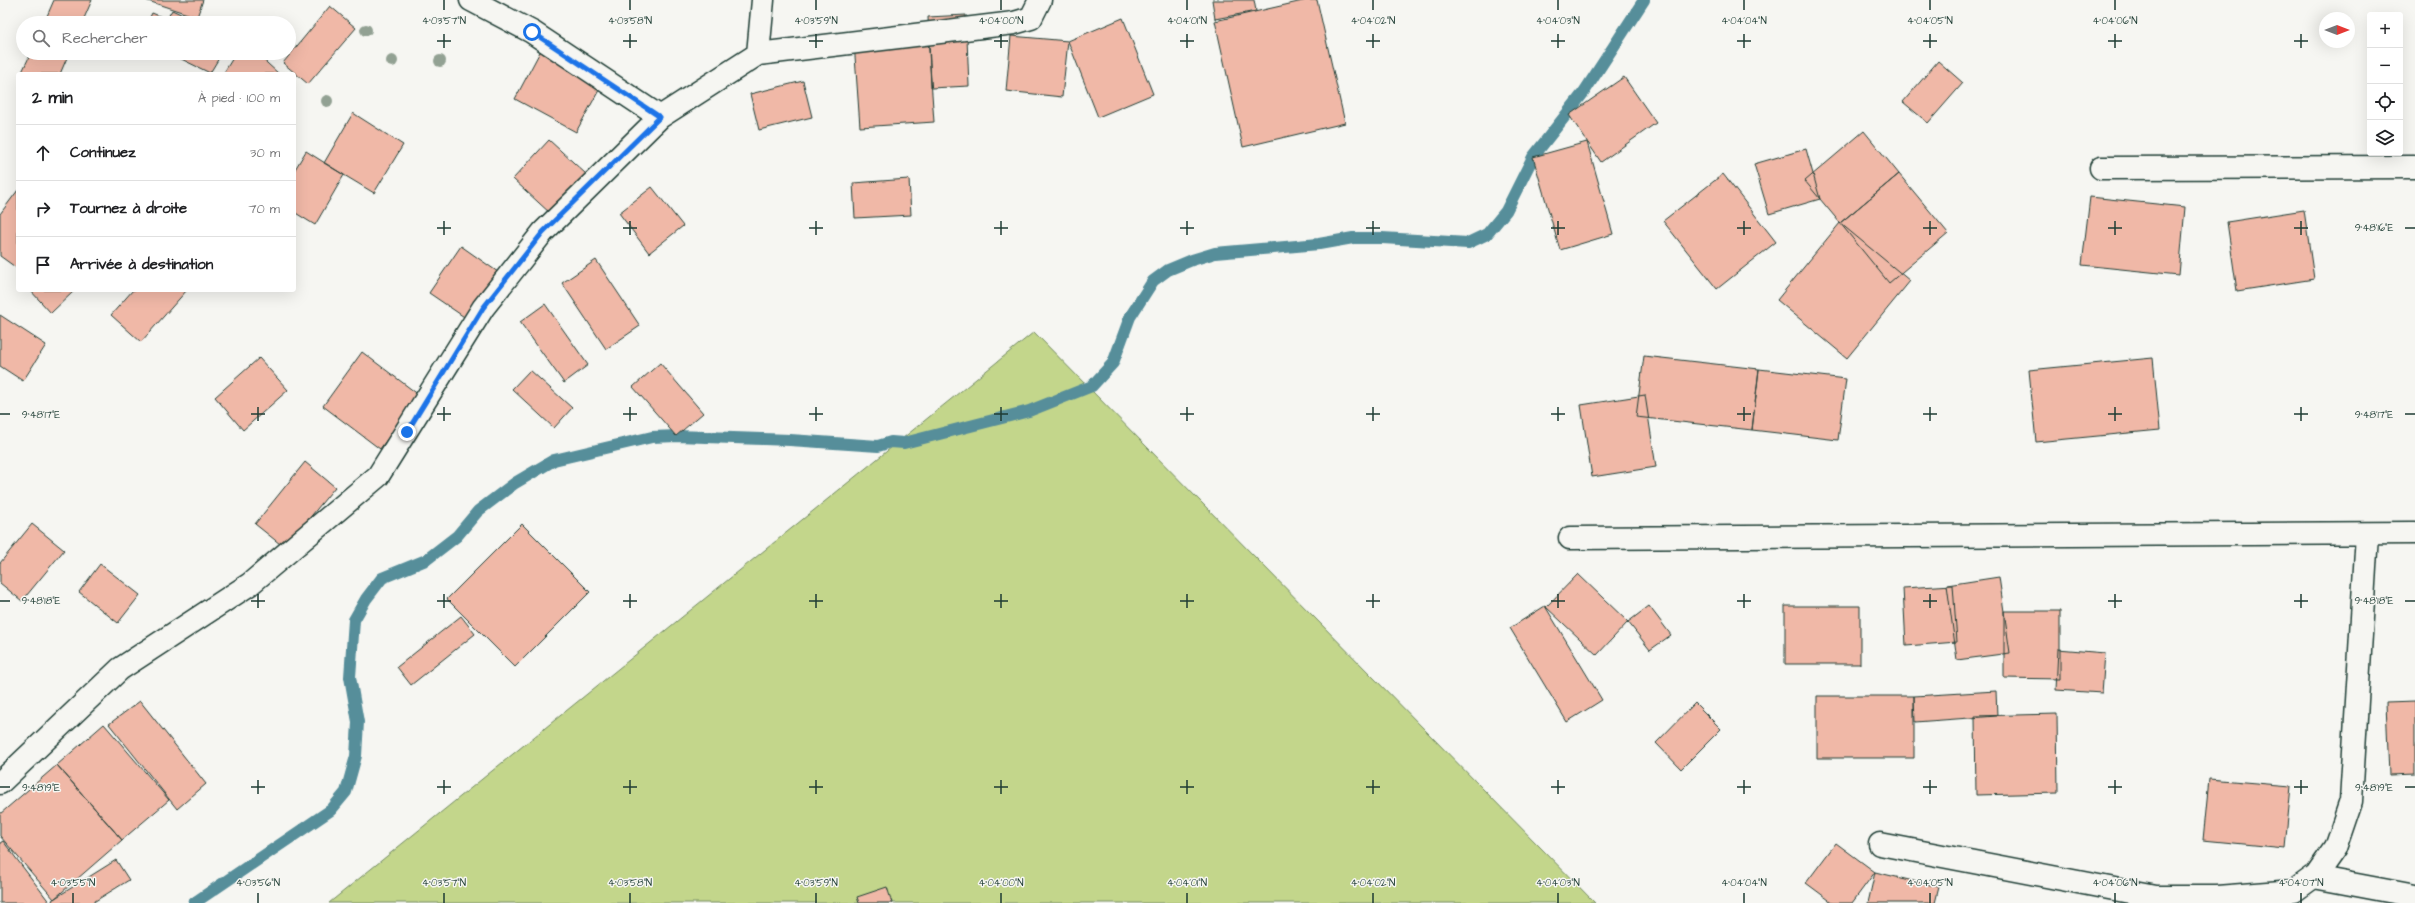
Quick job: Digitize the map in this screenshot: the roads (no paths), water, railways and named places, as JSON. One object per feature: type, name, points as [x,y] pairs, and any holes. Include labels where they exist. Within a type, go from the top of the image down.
[{"type":"street","points":[[471,0],[532,32],[660,117]]},
{"type":"street","points":[[758,54],[763,0]]},
{"type":"street","points":[[0,783],[120,668],[250,584],[378,476],[487,302],[543,232],[660,117],[758,54],[1014,24],[1031,18],[1040,0]]},
{"type":"street","points":[[2101,168],[2415,167]]},
{"type":"street","points":[[1570,538],[2415,533]]},
{"type":"street","points":[[1880,844],[2156,897],[2217,897],[2294,891],[2314,877],[2335,848],[2351,801],[2367,534]]},
{"type":"street","points":[[2314,877],[2415,896]]},
{"type":"waterway","points":[[194,903],[331,810],[346,792],[356,756],[358,722],[350,677],[354,620],[366,599],[382,578],[426,560],[457,536],[478,511],[515,483],[554,460],[652,437],[677,436],[790,440],[878,446],[891,442],[904,443],[1029,411],[1092,386],[1113,363],[1130,317],[1153,281],[1168,270],[1192,260],[1215,253],[1319,244],[1353,238],[1382,238],[1468,243],[1487,234],[1506,211],[1533,157],[1584,92],[1644,0]]}]
